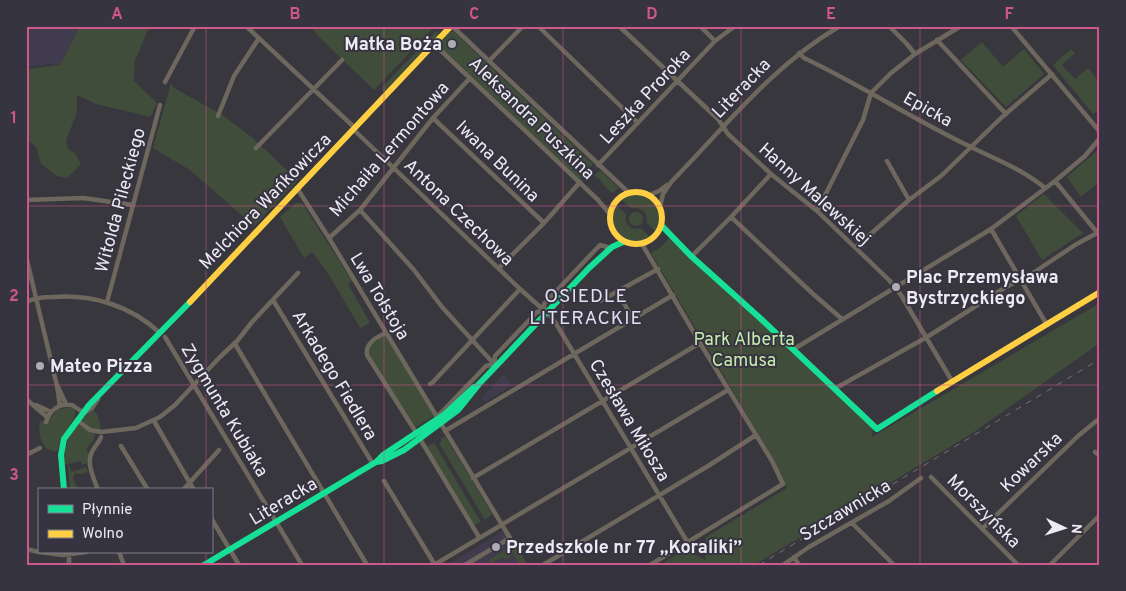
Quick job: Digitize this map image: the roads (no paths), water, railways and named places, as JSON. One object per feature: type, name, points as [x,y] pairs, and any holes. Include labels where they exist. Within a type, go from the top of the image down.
[{"type":"street","points":[[165,82],[195,26]]},
{"type":"street","name":"Antona Czechowa","points":[[246,26],[520,290],[546,312]]},
{"type":"street","name":"Melchiora Wańkowicza","points":[[64,488],[61,464],[62,448],[67,434],[89,405],[163,335],[297,188],[451,26]]},
{"type":"street","name":"Aleksandra Puszkina","points":[[451,26],[629,193]]},
{"type":"street","points":[[489,61],[523,26]]},
{"type":"street","points":[[538,26],[638,124]]},
{"type":"street","name":"Hanny Malewskiej","points":[[619,26],[718,120],[723,128],[771,174],[817,211],[896,287],[952,381]]},
{"type":"street","points":[[700,26],[715,41]]},
{"type":"street","name":"Leszka Proroka","points":[[598,165],[715,41],[735,26]]},
{"type":"street","name":"Literacka","points":[[660,207],[663,194],[672,182],[762,86],[799,54],[840,26]]},
{"type":"street","points":[[889,26],[915,54]]},
{"type":"street","points":[[817,211],[863,120],[871,93],[891,73],[915,54],[961,26]]},
{"type":"street","points":[[1012,26],[1100,132]]},
{"type":"street","points":[[218,116],[234,76],[259,38]]},
{"type":"street","points":[[937,40],[1006,114]]},
{"type":"street","name":"Aleksandra Puszkina","points":[[434,44],[580,182],[610,214]]},
{"type":"street","name":"Epicka","points":[[799,54],[850,80],[970,148],[1011,165],[1034,178],[1045,188]]},
{"type":"street","points":[[256,148],[342,60]]},
{"type":"street","points":[[856,247],[909,200],[941,176],[1006,114],[1052,74]]},
{"type":"street","name":"Michaiła Lermontowa","points":[[329,238],[360,210],[433,118],[470,78]]},
{"type":"street","name":"Witolda Pileckiego","points":[[108,302],[160,105]]},
{"type":"street","name":"Iwana Bunina","points":[[433,118],[544,223]]},
{"type":"street","points":[[794,349],[990,229],[1056,181],[1085,156],[1100,138]]},
{"type":"street","points":[[888,161],[909,200]]},
{"type":"street","points":[[692,256],[771,174]]},
{"type":"street","points":[[836,388],[927,337],[1006,287],[1098,234],[1056,181]]},
{"type":"street","points":[[499,268],[544,223],[580,182]]},
{"type":"street","name":"Literacka","points":[[649,195],[672,182]]},
{"type":"street","name":"Lwa Tołstoja","points":[[297,188],[501,524]]},
{"type":"street","points":[[643,192],[649,195],[660,207],[663,220],[662,226],[654,238],[642,244],[636,245],[623,242],[614,233],[610,220],[610,214],[615,202],[629,193],[643,192]]},
{"type":"street","points":[[26,200],[83,198],[133,205]]},
{"type":"street","points":[[360,210],[414,270],[471,341],[494,365]]},
{"type":"street","points":[[731,217],[842,320]]},
{"type":"street","points":[[662,226],[684,251],[692,256],[794,349],[877,430],[952,381],[1100,292]]},
{"type":"street","points":[[990,229],[1047,325]]},
{"type":"street","name":"Literacka","points":[[589,268],[612,240],[614,233]]},
{"type":"street","name":"Literacka","points":[[204,565],[374,463],[396,454],[438,420],[458,410],[494,365],[589,268],[612,247],[623,242]]},
{"type":"street","points":[[642,244],[772,461],[783,484],[650,565]]},
{"type":"street","points":[[546,312],[544,304],[600,245],[607,247]]},
{"type":"street","points":[[26,256],[60,406]]},
{"type":"street","points":[[600,301],[658,269]]},
{"type":"street","points":[[77,420],[90,430],[96,432],[136,428],[154,421],[175,405],[235,344],[252,322],[298,274]]},
{"type":"street","points":[[430,384],[434,382],[520,290]]},
{"type":"street","points":[[617,291],[633,318]]},
{"type":"street","points":[[445,431],[673,295]]},
{"type":"street","points":[[26,302],[36,299],[71,296],[108,302],[146,321],[163,335]]},
{"type":"street","name":"Arkadego Fiedlera","points":[[272,300],[374,463]]},
{"type":"street","name":"Czesława Miłosza","points":[[546,312],[574,354],[688,542]]},
{"type":"street","points":[[386,333],[370,342],[366,348],[367,355],[479,537]]},
{"type":"street","name":"Zygmunta Kubiaka","points":[[163,335],[302,565]]},
{"type":"street","points":[[473,478],[700,343]]},
{"type":"street","points":[[235,344],[367,565]]},
{"type":"street","points":[[438,420],[486,366],[494,365]]},
{"type":"street","points":[[57,386],[66,404]]},
{"type":"street","points":[[384,481],[434,565],[728,390]]},
{"type":"street","points":[[26,400],[51,412]]},
{"type":"street","points":[[32,404],[47,419],[51,412],[66,404],[75,406],[84,413]]},
{"type":"street","name":"Kowarska","points":[[982,529],[1072,442],[1100,418]]},
{"type":"street","points":[[154,421],[193,488]]},
{"type":"street","points":[[543,565],[756,435]]},
{"type":"street","points":[[97,488],[91,469],[91,454],[101,437]]},
{"type":"street","points":[[121,446],[147,488]]},
{"type":"street","points":[[26,455],[40,448]]},
{"type":"street","points":[[185,488],[219,450]]},
{"type":"street","points":[[1096,452],[1100,456]]},
{"type":"street","name":"Morszyńska","points":[[932,477],[1018,565]]},
{"type":"street","name":"Szczawnicka","points":[[783,565],[808,547],[889,501],[921,478]]},
{"type":"street","points":[[1050,565],[1100,515]]},
{"type":"street","points":[[212,520],[239,565]]},
{"type":"street","points":[[852,523],[894,565]]},
{"type":"street","points":[[466,565],[510,538],[501,524]]},
{"type":"street","points":[[794,558],[799,565]]},
{"type":"railway","points":[[759,565],[1100,359]]},
{"type":"place","name":"Matka Boża","points":[[452,44]]},
{"type":"place","name":"Plac Przemysława Bystrzyckiego","points":[[896,287]]},
{"type":"place","name":"Mateo Pizza","points":[[40,366]]},
{"type":"place","name":"Przedszkole nr 77 „Koraliki”","points":[[496,547]]},
{"type":"district","name":"OSIEDLE LITERACKIE","points":[[586,306]]},
{"type":"park label","name":"Park Alberta Camusa","points":[[744,349]]}]
